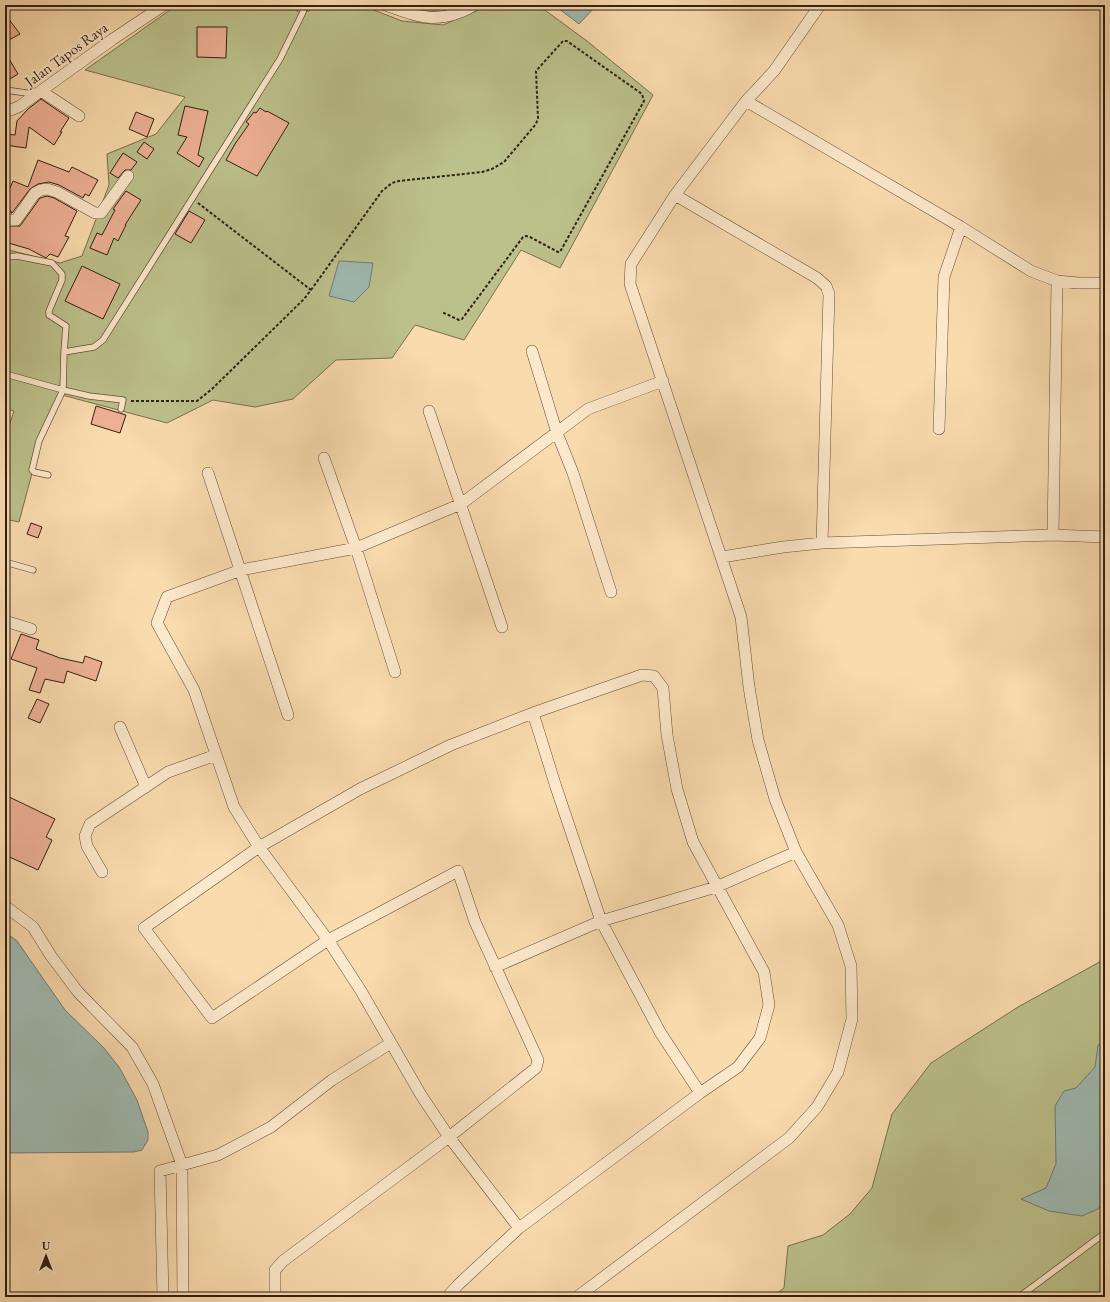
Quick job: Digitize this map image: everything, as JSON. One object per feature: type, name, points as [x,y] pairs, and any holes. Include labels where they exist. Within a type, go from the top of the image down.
[{"type":"street","points":[[385,5],[415,16],[442,18],[467,10],[475,5]]},
{"type":"street","points":[[577,1297],[789,1138],[817,1107],[838,1072],[852,1019],[850,966],[838,926],[796,852],[775,799],[758,740],[749,687],[741,617],[630,284],[631,264],[675,195],[746,101],[774,71],[820,5]]},
{"type":"street","name":"Jalan Tapos Raya","points":[[5,111],[20,106],[160,6]]},
{"type":"street","points":[[38,93],[79,116]]},
{"type":"street","points":[[746,101],[961,227],[1031,271],[1057,281],[1105,283]]},
{"type":"street","points":[[5,218],[16,220],[36,193],[47,189],[57,192],[95,213],[101,213],[128,176]]},
{"type":"street","points":[[675,195],[818,278],[826,286],[829,294],[822,543]]},
{"type":"street","points":[[939,429],[944,277],[961,227]]},
{"type":"street","points":[[1053,535],[1057,281]]},
{"type":"street","points":[[532,351],[557,433],[573,473],[611,592]]},
{"type":"street","points":[[519,1228],[449,1137],[421,1095],[361,991],[328,940],[259,847],[234,806],[194,690],[157,623],[167,597],[241,570],[356,548],[462,504],[588,409],[663,381]]},
{"type":"street","points":[[429,411],[462,504],[502,626]]},
{"type":"street","points":[[324,458],[356,548],[395,672]]},
{"type":"street","points":[[208,473],[288,715]]},
{"type":"street","points":[[722,557],[783,546],[822,543],[1053,535],[1105,537]]},
{"type":"street","points":[[5,621],[31,628]]},
{"type":"street","points":[[276,1297],[275,1270],[283,1261],[449,1137],[536,1068],[538,1060],[475,922],[458,871],[328,940],[212,1018],[144,928],[259,847],[360,789],[451,745],[533,713],[642,675],[654,676],[663,688],[667,735],[677,789],[693,842],[716,887],[764,972],[768,1005],[760,1038],[738,1067],[700,1093],[519,1228],[447,1297]]},
{"type":"street","points":[[533,713],[601,921],[660,1032],[700,1093]]},
{"type":"street","points":[[120,727],[146,787]]},
{"type":"street","points":[[102,872],[87,846],[85,836],[90,824],[168,772],[216,755]]},
{"type":"street","points":[[495,966],[601,921],[716,887],[796,852]]},
{"type":"street","points":[[5,906],[33,927],[51,956],[78,992],[132,1047],[153,1084],[182,1166],[183,1297]]},
{"type":"street","points":[[163,1297],[160,1171],[218,1155],[270,1127],[332,1080],[391,1043]]},
{"type":"lane","points":[[64,352],[94,347],[103,340],[280,59],[304,8]]},
{"type":"lane","points":[[5,90],[38,93]]},
{"type":"lane","points":[[5,308],[6,260],[8,257],[17,256],[52,264],[62,274],[62,280],[49,311],[49,315],[66,326],[63,390],[39,442],[32,470],[34,472],[48,475]]},
{"type":"lane","points":[[5,372],[10,375],[63,390],[89,396],[123,400],[121,409]]},
{"type":"lane","points":[[5,562],[33,570]]},
{"type":"lane","points":[[1019,1297],[1105,1233]]},
{"type":"path","points":[[123,400],[197,401],[212,390],[304,299],[382,191],[392,184],[399,181],[482,172],[492,169],[504,162],[536,124],[538,118],[536,71],[563,41],[567,41],[642,94],[644,101],[560,252],[526,236],[462,319],[459,320],[442,312]]},
{"type":"path","points":[[192,198],[311,290]]},
{"type":"green space","points":[[177,5],[294,5],[298,12],[309,11],[313,5],[361,5],[402,21],[443,25],[476,11],[484,5],[538,5],[587,41],[653,95],[560,268],[521,250],[464,340],[415,325],[392,358],[336,360],[293,399],[255,407],[213,400],[167,423],[62,395],[44,432],[19,522],[5,519],[5,425],[9,426],[14,411],[5,408],[5,249],[60,263],[82,256],[109,185],[107,154],[156,134],[185,97],[85,70]]},
{"type":"green space","points":[[406,5],[463,5],[441,12],[420,12]]},
{"type":"green space","points":[[1105,959],[1105,1297],[772,1297],[784,1288],[788,1246],[823,1235],[850,1214],[872,1188],[892,1114],[931,1063],[1018,1007]]},
{"type":"water","points":[[554,5],[597,5],[579,24]]},
{"type":"water","points":[[339,261],[373,263],[369,287],[354,302],[329,296]]},
{"type":"water","points":[[5,932],[17,941],[65,1010],[103,1047],[119,1067],[137,1100],[148,1132],[148,1140],[142,1150],[134,1152],[5,1153]]},
{"type":"water","points":[[1105,1041],[1105,1200],[1098,1209],[1082,1216],[1049,1211],[1021,1199],[1046,1188],[1056,1164],[1055,1106],[1064,1091],[1076,1088],[1095,1067],[1098,1045]]},
{"type":"building","points":[[5,14],[20,34],[5,42]]},
{"type":"building","points":[[197,27],[227,27],[226,58],[197,57]]},
{"type":"building","points":[[5,52],[18,74],[5,82]]},
{"type":"building","points":[[41,99],[69,118],[54,145],[29,127],[26,148],[5,145],[5,134],[15,135],[17,121],[28,109]]},
{"type":"building","points":[[185,106],[208,111],[198,155],[204,158],[199,167],[177,153],[187,137],[178,135]]},
{"type":"building","points":[[260,108],[289,123],[257,176],[226,160],[249,124],[246,122],[254,112],[256,113]]},
{"type":"building","points":[[136,112],[154,119],[147,137],[129,129]]},
{"type":"building","points":[[144,142],[154,149],[147,159],[137,152]]},
{"type":"building","points":[[123,153],[137,162],[131,170],[125,170],[118,178],[110,173]]},
{"type":"building","points":[[38,160],[69,172],[72,167],[98,180],[89,196],[85,194],[83,198],[59,185],[49,182],[38,184],[30,189],[11,213],[11,211],[5,208],[5,199],[13,181],[28,187]]},
{"type":"building","points":[[126,191],[141,200],[125,225],[118,241],[114,238],[107,255],[90,248],[97,233],[102,235],[115,210],[113,209]]},
{"type":"building","points":[[47,196],[54,198],[77,211],[65,236],[69,237],[58,257],[50,254],[46,258],[29,249],[5,242],[6,226],[20,226],[40,198]]},
{"type":"building","points":[[189,211],[205,220],[191,243],[175,234]]},
{"type":"building","points":[[82,266],[120,284],[103,319],[65,301]]},
{"type":"building","points":[[96,406],[126,415],[120,433],[91,424]]},
{"type":"building","points":[[31,523],[42,527],[38,538],[27,534]]},
{"type":"building","points":[[21,634],[39,640],[36,649],[60,658],[83,663],[85,656],[102,662],[96,681],[67,671],[64,683],[45,679],[40,693],[29,690],[37,668],[11,659]]},
{"type":"building","points":[[37,699],[49,704],[40,723],[28,718]]},
{"type":"building","points":[[5,795],[55,819],[46,837],[52,840],[38,870],[5,855]]}]
